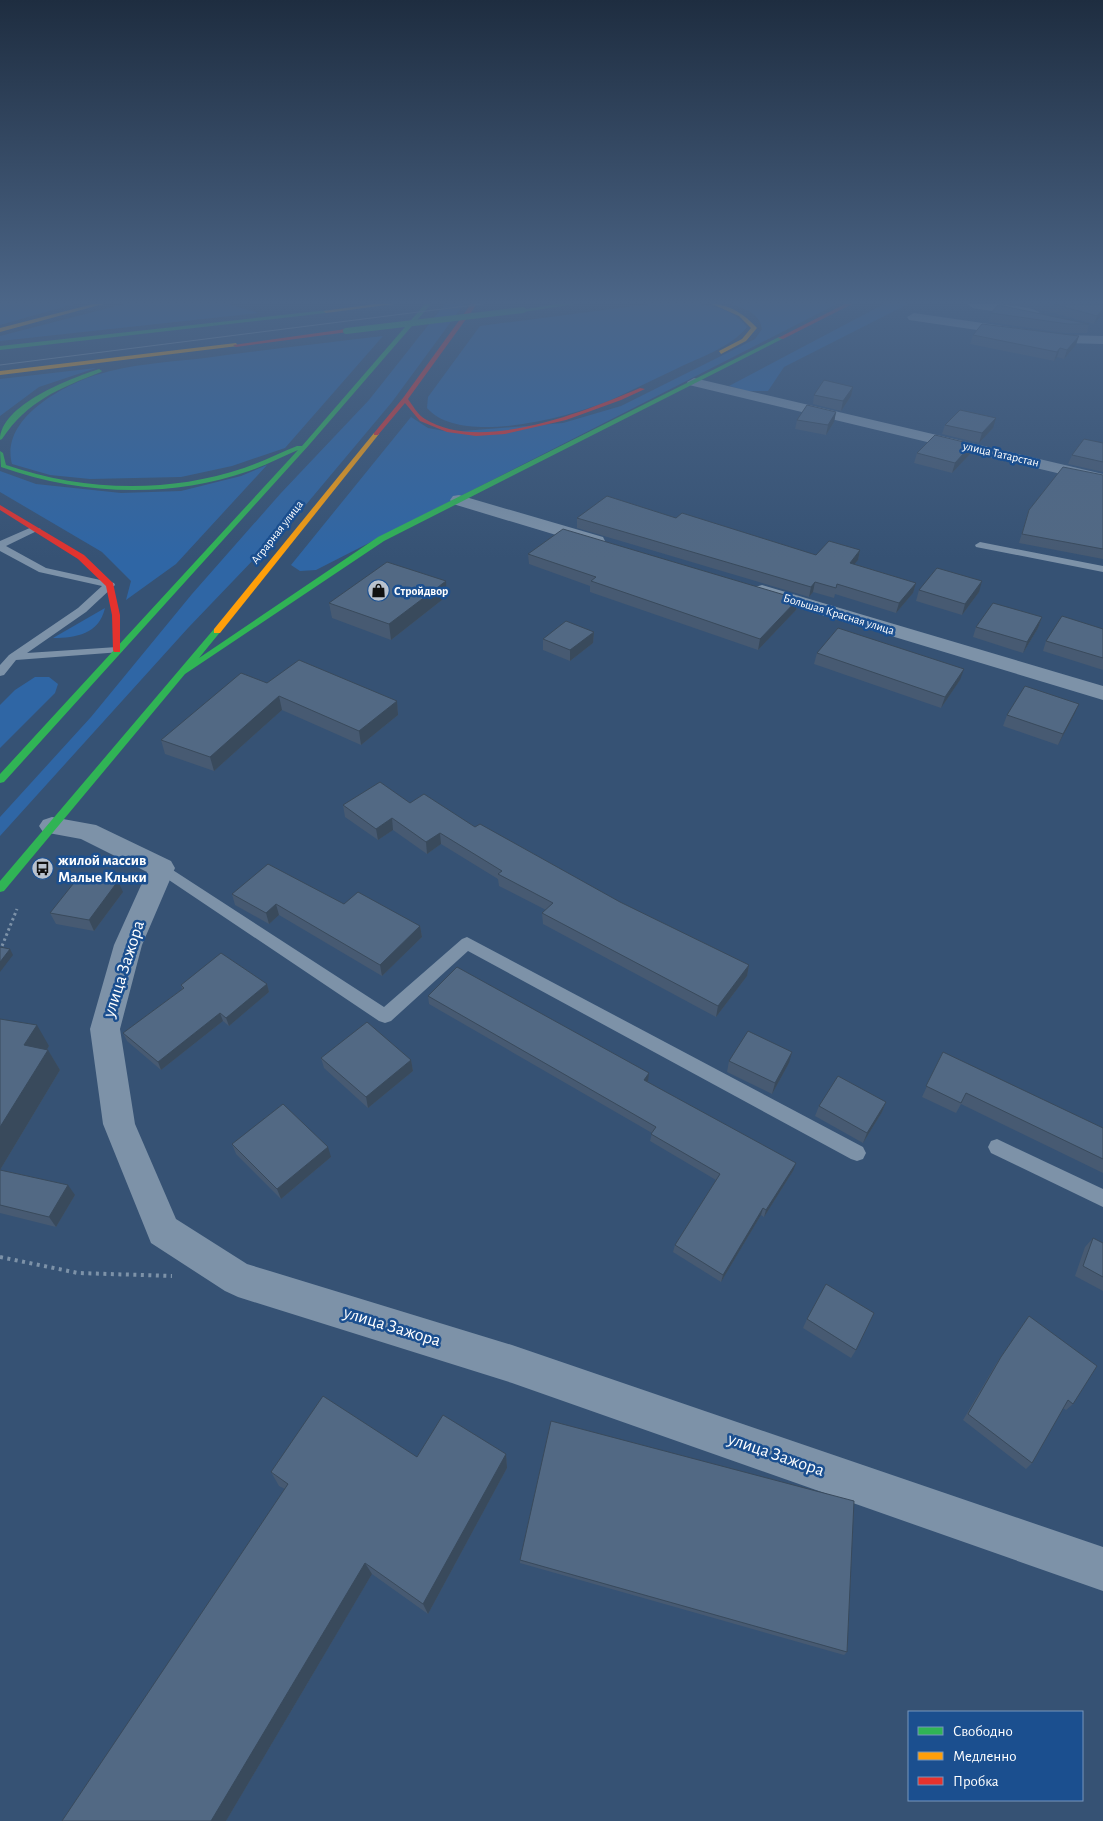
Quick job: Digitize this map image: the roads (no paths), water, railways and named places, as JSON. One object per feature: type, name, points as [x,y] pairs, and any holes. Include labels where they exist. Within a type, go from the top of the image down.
[{"type":"main road","points":[[0,438],[2,431],[14,417],[56,389]]},
{"type":"main road","points":[[0,780],[307,444],[355,389]]},
{"type":"main road","name":"Аграрная улица","points":[[0,888],[184,672],[318,502],[412,389]]},
{"type":"main road","points":[[405,399],[422,420],[436,427],[485,433],[549,423],[615,402],[643,389]]},
{"type":"main road","points":[[184,672],[381,539],[680,389]]},
{"type":"main road","points":[[0,453],[3,466],[20,474],[82,486],[124,488],[181,485],[240,472],[307,444]]},
{"type":"main road","points":[[0,507],[81,558],[110,585],[116,615],[117,650]]},
{"type":"street","name":"улица Татарстан","points":[[724,389],[1103,478]]},
{"type":"street","points":[[460,500],[617,547]]},
{"type":"street","name":"Большая Красная улица","points":[[741,584],[1103,693]]},
{"type":"street","points":[[52,826],[87,831],[162,868]]},
{"type":"street","name":"улица Зажора","points":[[162,868],[128,945],[105,1029],[119,1124],[163,1231],[238,1279],[512,1364],[1103,1569]]},
{"type":"lane","points":[[0,546],[36,529]]},
{"type":"lane","points":[[980,545],[1103,569]]},
{"type":"lane","points":[[0,546],[43,570],[110,585]]},
{"type":"lane","points":[[0,672],[13,657],[82,610],[110,585]]},
{"type":"lane","points":[[0,657],[117,650]]},
{"type":"lane","points":[[162,868],[385,1016],[467,943],[857,1153]]},
{"type":"lane","points":[[997,1147],[1103,1198]]},
{"type":"place","name":"Стройдвор","points":[[378,591]]},
{"type":"place","name":"жилой массив Малые Клыки","points":[[42,869]]}]
